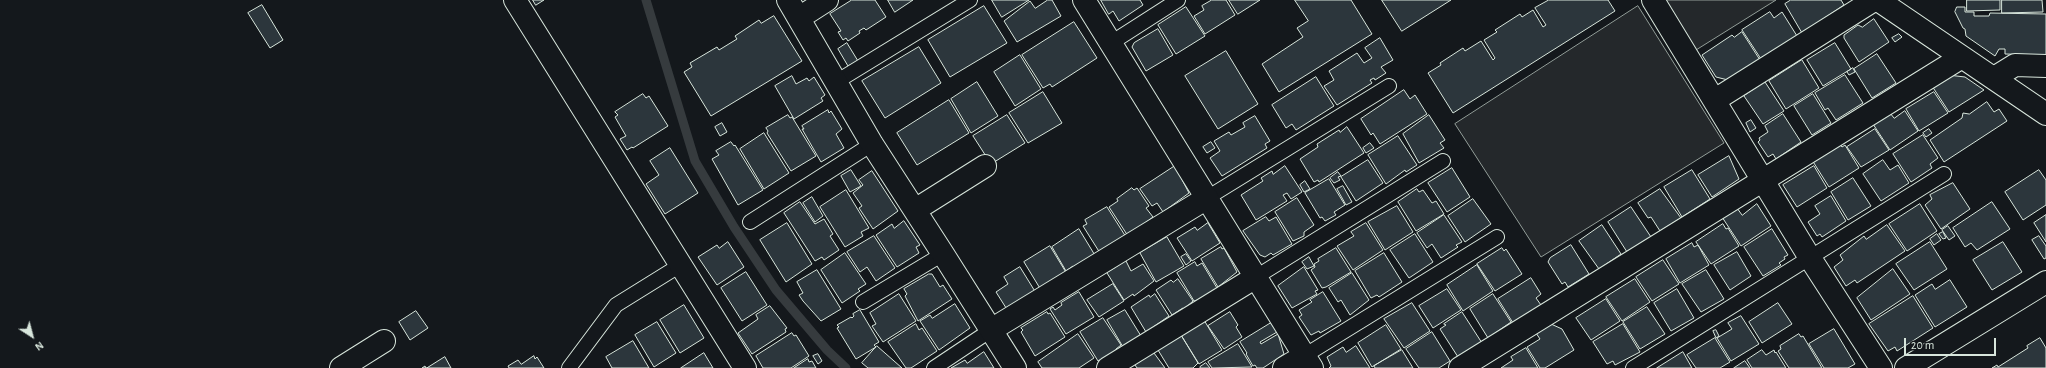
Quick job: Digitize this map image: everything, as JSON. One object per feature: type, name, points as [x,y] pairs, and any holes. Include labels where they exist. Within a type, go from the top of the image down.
[{"type":"street","points":[[515,0],[746,368]]},
{"type":"street","points":[[827,0],[793,9],[872,144],[1015,368]]},
{"type":"street","points":[[1084,0],[1308,362],[1284,368]]},
{"type":"street","points":[[1653,0],[1810,258],[1881,368]]},
{"type":"street","points":[[1715,100],[1874,0]]},
{"type":"street","points":[[1878,0],[2046,114]]},
{"type":"street","points":[[1460,368],[1962,57]]},
{"type":"street","points":[[1994,78],[2014,65],[2046,66]]},
{"type":"street","points":[[915,210],[985,166]]},
{"type":"street","points":[[991,330],[1207,198]]},
{"type":"street","points":[[1108,368],[1256,277]]},
{"type":"street","points":[[1906,368],[2046,282]]},
{"type":"street","points":[[341,368],[384,341]]},
{"type":"lane","points":[[836,82],[970,0]]},
{"type":"lane","points":[[1111,43],[1178,0]]},
{"type":"lane","points":[[1207,198],[1389,86]]},
{"type":"lane","points":[[750,222],[872,144]]},
{"type":"lane","points":[[1256,277],[1443,161]]},
{"type":"lane","points":[[1633,368],[1944,174]]},
{"type":"lane","points":[[1308,362],[1497,237]]},
{"type":"lane","points":[[863,302],[943,254]]},
{"type":"lane","points":[[570,368],[616,305],[682,264]]},
{"type":"lane","points":[[934,368],[991,330]]},
{"type":"shaded area","points":[[1664,0],[1776,0],[1696,50]]},
{"type":"shaded area","points":[[1638,6],[1724,143],[1541,257],[1455,124]]},
{"type":"building","points":[[533,0],[544,0],[536,5]]},
{"type":"building","points":[[852,0],[875,0],[886,17],[866,30],[864,28],[859,31],[860,33],[848,41],[846,38],[843,40],[838,32],[841,31],[830,14]]},
{"type":"building","points":[[888,0],[913,0],[895,12]]},
{"type":"building","points":[[992,0],[1029,0],[1002,17]]},
{"type":"building","points":[[1048,0],[1052,0],[1061,16],[1017,42],[1004,21],[1030,1],[1035,8]]},
{"type":"building","points":[[1101,0],[1140,0],[1143,5],[1119,21],[1113,11],[1109,14]]},
{"type":"building","points":[[1212,0],[1226,0],[1235,15],[1205,34],[1194,16],[1204,10],[1202,6]]},
{"type":"building","points":[[1229,0],[1260,0],[1238,14]]},
{"type":"building","points":[[1295,0],[1351,0],[1372,34],[1279,92],[1262,64],[1303,37],[1297,28],[1308,21]]},
{"type":"building","points":[[1382,0],[1451,0],[1402,31]]},
{"type":"building","points":[[1549,0],[1608,0],[1615,11],[1453,113],[1428,73],[1463,48],[1465,51],[1481,41],[1493,60],[1495,58],[1484,40],[1497,32],[1495,30],[1520,14],[1522,17],[1533,10],[1543,27],[1546,25],[1535,8]]},
{"type":"building","points":[[1791,0],[1841,0],[1844,5],[1802,33],[1785,4]]},
{"type":"building","points":[[1967,0],[2000,0],[2000,10],[1967,11]]},
{"type":"building","points":[[2002,0],[2042,0],[2043,12],[2002,13]]},
{"type":"building","points":[[262,5],[283,40],[270,48],[248,13]]},
{"type":"building","points":[[984,6],[1007,43],[950,77],[928,40]]},
{"type":"building","points":[[1186,7],[1205,36],[1176,54],[1158,25]]},
{"type":"building","points":[[1957,7],[1965,7],[1965,12],[1974,12],[1974,16],[1989,16],[1990,13],[2046,14],[2046,55],[2005,54],[2005,49],[1999,49],[1995,56],[1966,36],[1965,29],[1963,28],[1955,12]]},
{"type":"building","points":[[1770,12],[1774,18],[1782,12],[1797,36],[1761,59],[1742,30]]},
{"type":"building","points":[[774,16],[802,61],[711,116],[684,72],[692,67],[690,63],[717,47],[719,50],[737,39],[735,36],[759,20],[761,23]]},
{"type":"building","points":[[1874,19],[1889,42],[1859,62],[1844,38],[1844,35],[1858,25],[1862,27]]},
{"type":"building","points":[[1074,22],[1097,58],[1052,87],[1050,84],[1043,88],[1022,55]]},
{"type":"building","points":[[1158,29],[1173,55],[1146,71],[1132,47],[1134,43]]},
{"type":"building","points":[[1742,32],[1760,60],[1728,80],[1716,77],[1702,55],[1732,35],[1734,37]]},
{"type":"building","points":[[1899,34],[1902,37],[1895,42],[1892,38]]},
{"type":"building","points":[[1380,38],[1393,60],[1381,67],[1386,73],[1375,80],[1374,78],[1370,80],[1372,83],[1337,105],[1324,86],[1334,80],[1329,71],[1357,53],[1364,63],[1372,58],[1365,48]]},
{"type":"building","points":[[847,43],[858,61],[848,66],[838,49]]},
{"type":"building","points":[[1835,43],[1851,69],[1823,86],[1807,60]]},
{"type":"building","points":[[919,47],[941,83],[885,118],[862,81]]},
{"type":"building","points":[[1226,51],[1258,104],[1218,129],[1185,76]]},
{"type":"building","points":[[1877,54],[1896,83],[1872,98],[1854,69]]},
{"type":"building","points":[[1020,55],[1041,89],[1015,106],[994,72]]},
{"type":"building","points":[[1802,60],[1819,88],[1786,109],[1769,81]]},
{"type":"building","points":[[1853,68],[1855,72],[1849,75],[1847,72]]},
{"type":"building","points":[[1845,75],[1863,103],[1836,120],[1828,108],[1825,110],[1815,93]]},
{"type":"building","points":[[1948,75],[1965,77],[1984,90],[1949,112],[1932,86]]},
{"type":"building","points":[[792,76],[796,84],[807,78],[809,81],[814,77],[825,95],[821,98],[823,101],[794,119],[775,86]]},
{"type":"building","points":[[1316,77],[1334,106],[1296,130],[1292,124],[1286,128],[1272,105]]},
{"type":"building","points":[[977,82],[998,116],[971,133],[951,99]]},
{"type":"building","points":[[1765,82],[1784,111],[1763,124],[1744,96]]},
{"type":"building","points":[[1404,90],[1410,99],[1415,95],[1427,114],[1380,144],[1373,133],[1371,135],[1361,119]]},
{"type":"building","points":[[1043,92],[1062,123],[1028,143],[1009,113]]},
{"type":"building","points":[[1934,92],[1948,113],[1919,131],[1906,109]]},
{"type":"building","points":[[643,94],[646,98],[649,96],[668,126],[633,148],[632,147],[627,150],[620,139],[626,136],[615,117],[618,115],[615,112]]},
{"type":"building","points":[[1813,94],[1831,123],[1812,135],[1794,106]]},
{"type":"building","points":[[949,100],[969,133],[917,165],[897,133]]},
{"type":"building","points":[[1987,102],[1994,112],[1999,109],[2007,121],[1944,162],[1930,140],[1962,118],[1963,113],[1969,114]]},
{"type":"building","points":[[828,110],[829,113],[831,111],[842,129],[836,134],[844,148],[821,162],[802,129],[804,129],[802,126]]},
{"type":"building","points":[[1905,111],[1918,131],[1890,150],[1873,124],[1890,113],[1894,118]]},
{"type":"building","points":[[1783,114],[1801,142],[1776,159],[1773,154],[1768,157],[1758,142],[1760,140],[1759,138],[1768,132],[1765,126]]},
{"type":"building","points":[[788,115],[790,118],[792,117],[816,156],[791,171],[767,133],[768,131],[766,128]]},
{"type":"building","points":[[1007,115],[1025,143],[991,164],[973,136]]},
{"type":"building","points":[[1429,115],[1445,140],[1440,143],[1444,148],[1419,163],[1403,134]]},
{"type":"building","points":[[1255,116],[1270,141],[1265,144],[1267,148],[1222,176],[1210,158],[1220,151],[1214,141],[1229,132],[1231,135],[1245,127],[1243,123]]},
{"type":"building","points":[[1751,120],[1756,128],[1750,132],[1746,123]]},
{"type":"building","points":[[722,123],[727,132],[720,136],[715,127]]},
{"type":"building","points":[[1347,127],[1364,153],[1319,182],[1318,180],[1314,182],[1300,159],[1318,147],[1317,144],[1339,130],[1340,132]]},
{"type":"building","points":[[1875,129],[1889,150],[1861,167],[1847,147]]},
{"type":"building","points":[[1929,129],[1932,133],[1926,137],[1923,133]]},
{"type":"building","points":[[764,133],[789,173],[764,189],[740,149]]},
{"type":"building","points":[[1923,135],[1938,158],[1930,164],[1932,168],[1911,182],[1893,154]]},
{"type":"building","points":[[1398,136],[1417,165],[1406,172],[1405,170],[1386,184],[1368,155]]},
{"type":"building","points":[[731,142],[734,146],[735,145],[763,190],[738,205],[712,159],[719,155],[716,151]]},
{"type":"building","points":[[1211,142],[1215,148],[1207,153],[1203,147]]},
{"type":"building","points":[[1370,143],[1374,148],[1366,153],[1363,148]]},
{"type":"building","points":[[1839,143],[1842,147],[1845,145],[1859,168],[1829,187],[1812,160]]},
{"type":"building","points":[[670,148],[698,193],[665,214],[646,184],[659,175],[650,161]]},
{"type":"building","points":[[1729,156],[1739,179],[1712,197],[1698,175]]},
{"type":"building","points":[[1368,160],[1383,183],[1356,201],[1341,177]]},
{"type":"building","points":[[1883,160],[1890,170],[1898,165],[1909,183],[1881,201],[1863,174]]},
{"type":"building","points":[[1175,166],[1189,193],[1163,212],[1157,203],[1152,206],[1140,189]]},
{"type":"building","points":[[1285,166],[1302,192],[1291,199],[1287,193],[1283,195],[1287,201],[1256,220],[1241,195],[1263,181],[1261,178],[1272,171],[1273,174]]},
{"type":"building","points":[[1814,166],[1827,188],[1797,207],[1783,185]]},
{"type":"building","points":[[1452,168],[1470,197],[1447,212],[1428,183]]},
{"type":"building","points":[[851,170],[861,186],[850,192],[841,176]]},
{"type":"building","points":[[1692,170],[1710,199],[1682,217],[1664,187]]},
{"type":"building","points":[[2039,170],[2046,180],[2046,205],[2023,220],[2005,192]]},
{"type":"building","points":[[872,171],[898,211],[873,229],[859,208],[862,206],[853,193],[863,185],[859,180]]},
{"type":"building","points":[[1338,172],[1341,176],[1338,177],[1340,180],[1334,183],[1330,178]]},
{"type":"building","points":[[1853,178],[1871,206],[1848,220],[1831,192]]},
{"type":"building","points":[[1329,179],[1345,205],[1334,212],[1336,215],[1325,221],[1322,217],[1320,218],[1305,193]]},
{"type":"building","points":[[1305,181],[1310,189],[1304,192],[1300,185]]},
{"type":"building","points":[[1953,183],[1970,209],[1941,229],[1925,205],[1932,199],[1930,195]]},
{"type":"building","points":[[1343,186],[1352,202],[1346,205],[1337,189]]},
{"type":"building","points":[[1132,188],[1134,190],[1137,188],[1149,206],[1146,208],[1153,217],[1128,236],[1109,207]]},
{"type":"building","points":[[1417,189],[1419,192],[1423,190],[1432,203],[1436,201],[1444,214],[1416,231],[1398,202]]},
{"type":"building","points":[[1660,189],[1681,218],[1660,231],[1651,217],[1648,218],[1638,203]]},
{"type":"building","points":[[846,190],[869,228],[861,232],[863,236],[845,247],[820,207]]},
{"type":"building","points":[[1831,196],[1846,221],[1822,237],[1820,234],[1817,236],[1808,222],[1820,214],[1815,206]]},
{"type":"building","points":[[812,197],[823,216],[815,222],[803,203]]},
{"type":"building","points":[[1297,198],[1314,225],[1304,232],[1304,236],[1293,241],[1275,212]]},
{"type":"building","points":[[1473,199],[1491,224],[1465,242],[1448,216]]},
{"type":"building","points":[[800,202],[815,224],[824,219],[833,234],[830,236],[839,250],[824,260],[822,257],[815,261],[784,213]]},
{"type":"building","points":[[1992,202],[2010,229],[1977,250],[1971,243],[1965,247],[1953,228]]},
{"type":"building","points":[[1757,204],[1771,226],[1741,246],[1722,217],[1737,208],[1742,215]]},
{"type":"building","points":[[1920,204],[1937,231],[1907,251],[1889,224]]},
{"type":"building","points":[[1397,206],[1413,232],[1385,250],[1368,222]]},
{"type":"building","points":[[1107,207],[1126,237],[1100,253],[1083,226],[1087,224],[1085,220]]},
{"type":"building","points":[[1631,207],[1651,237],[1627,252],[1608,222]]},
{"type":"building","points":[[1444,215],[1462,242],[1456,245],[1458,247],[1441,258],[1432,244],[1427,248],[1417,233]]},
{"type":"building","points":[[2046,215],[2046,242],[2034,223]]},
{"type":"building","points":[[1266,217],[1269,221],[1276,217],[1292,244],[1273,255],[1271,253],[1265,257],[1260,255],[1243,231]]},
{"type":"building","points":[[904,221],[920,245],[916,247],[919,253],[897,267],[876,235],[892,224],[894,228]]},
{"type":"building","points":[[787,223],[812,264],[786,282],[760,240]]},
{"type":"building","points":[[1208,223],[1220,243],[1192,261],[1177,238],[1195,227],[1197,230]]},
{"type":"building","points":[[1366,223],[1383,250],[1353,270],[1337,246],[1354,236],[1351,232]]},
{"type":"building","points":[[1723,224],[1726,229],[1728,228],[1739,246],[1711,264],[1696,242]]},
{"type":"building","points":[[1602,225],[1621,254],[1599,269],[1579,241]]},
{"type":"building","points":[[1887,225],[1905,251],[1857,283],[1855,280],[1846,286],[1834,267],[1843,260],[1840,255],[1864,236],[1866,239]]},
{"type":"building","points":[[1948,226],[1955,236],[1949,240],[1942,230]]},
{"type":"building","points":[[1079,229],[1096,257],[1075,269],[1073,266],[1066,271],[1052,247]]},
{"type":"building","points":[[1772,229],[1788,255],[1779,263],[1781,265],[1763,276],[1744,247]]},
{"type":"building","points":[[1943,232],[1946,238],[1943,239],[1939,234]]},
{"type":"building","points":[[1415,234],[1433,262],[1409,278],[1390,250]]},
{"type":"building","points":[[1937,234],[1941,240],[1934,245],[1930,239]]},
{"type":"building","points":[[874,236],[895,268],[876,281],[867,267],[860,272],[847,252]]},
{"type":"building","points":[[2039,236],[2046,246],[2046,258],[2044,259],[2032,240]]},
{"type":"building","points":[[1167,237],[1184,266],[1156,282],[1140,253]]},
{"type":"building","points":[[728,242],[744,267],[717,285],[698,257],[717,245],[719,248]]},
{"type":"building","points":[[1930,242],[1947,269],[1914,290],[1896,264]]},
{"type":"building","points":[[2003,242],[2022,272],[1992,290],[1973,260]]},
{"type":"building","points":[[1692,243],[1694,247],[1698,245],[1709,265],[1680,283],[1666,259]]},
{"type":"building","points":[[1571,245],[1589,274],[1568,287],[1565,282],[1562,284],[1548,262],[1550,258]]},
{"type":"building","points":[[1050,246],[1067,274],[1041,290],[1024,262]]},
{"type":"building","points":[[1221,247],[1222,249],[1224,248],[1237,272],[1218,287],[1201,259]]},
{"type":"building","points":[[1336,248],[1351,272],[1322,288],[1311,270],[1315,267],[1314,264],[1319,261],[1318,259]]},
{"type":"building","points":[[1502,248],[1504,251],[1506,249],[1522,274],[1495,291],[1477,264]]},
{"type":"building","points":[[1737,252],[1751,276],[1730,290],[1714,265]]},
{"type":"building","points":[[845,253],[866,284],[858,289],[860,291],[842,303],[821,270]]},
{"type":"building","points":[[1384,253],[1402,282],[1379,297],[1377,295],[1371,298],[1355,271]]},
{"type":"building","points":[[1186,254],[1191,261],[1186,265],[1181,257]]},
{"type":"building","points":[[1309,257],[1314,266],[1307,269],[1302,262]]},
{"type":"building","points":[[1663,260],[1679,284],[1652,301],[1636,277]]},
{"type":"building","points":[[1126,261],[1131,271],[1143,264],[1154,281],[1134,296],[1133,294],[1124,300],[1107,273]]},
{"type":"building","points":[[1195,262],[1197,266],[1202,263],[1217,288],[1194,301],[1177,273]]},
{"type":"building","points":[[1477,265],[1493,291],[1463,311],[1447,285]]},
{"type":"building","points":[[1020,267],[1036,293],[1008,311],[996,292],[1008,284],[1004,277]]},
{"type":"building","points":[[1304,267],[1318,290],[1315,291],[1317,294],[1292,308],[1278,286]]},
{"type":"building","points":[[1893,269],[1910,294],[1871,320],[1857,298]]},
{"type":"building","points":[[817,270],[841,309],[821,321],[799,295],[803,293],[797,282]]},
{"type":"building","points":[[1706,270],[1724,299],[1701,312],[1682,284]]},
{"type":"building","points":[[746,272],[767,305],[742,321],[721,288]]},
{"type":"building","points":[[1352,273],[1369,300],[1350,315],[1341,300],[1338,302],[1329,288]]},
{"type":"building","points":[[929,274],[932,274],[940,287],[943,285],[952,299],[918,321],[905,296],[907,294],[904,289]]},
{"type":"building","points":[[1531,278],[1541,294],[1536,298],[1541,305],[1513,323],[1498,299]]},
{"type":"building","points":[[1178,279],[1193,301],[1184,309],[1183,308],[1172,315],[1156,290],[1171,280],[1173,282]]},
{"type":"building","points":[[1635,279],[1650,302],[1622,321],[1606,297]]},
{"type":"building","points":[[1950,280],[1967,307],[1935,327],[1915,295],[1932,284],[1935,289]]},
{"type":"building","points":[[1113,284],[1124,301],[1099,317],[1087,300]]},
{"type":"building","points":[[1447,289],[1461,310],[1433,328],[1419,306]]},
{"type":"building","points":[[1677,289],[1694,318],[1671,331],[1654,303]]},
{"type":"building","points":[[1079,292],[1094,317],[1066,334],[1050,309],[1053,307],[1055,310],[1062,305],[1061,303]]},
{"type":"building","points":[[1323,292],[1341,321],[1320,333],[1319,331],[1311,335],[1299,317],[1302,315],[1299,310],[1312,302],[1310,300]]},
{"type":"building","points":[[899,294],[916,321],[883,342],[872,326],[876,324],[870,313]]},
{"type":"building","points":[[1155,294],[1169,316],[1146,332],[1131,307],[1149,295],[1150,297]]},
{"type":"building","points":[[1493,294],[1511,322],[1488,338],[1470,309]]},
{"type":"building","points":[[1913,296],[1933,328],[1897,351],[1895,347],[1888,351],[1869,324]]},
{"type":"building","points":[[1606,299],[1620,321],[1591,340],[1576,318]]},
{"type":"building","points":[[1412,303],[1430,331],[1404,348],[1384,319]]},
{"type":"building","points":[[1778,303],[1792,324],[1762,343],[1749,322]]},
{"type":"building","points":[[955,304],[970,328],[939,350],[920,321],[930,315],[932,318]]},
{"type":"building","points":[[684,305],[704,338],[680,353],[660,320]]},
{"type":"building","points":[[770,306],[787,328],[785,329],[786,332],[752,354],[738,333],[758,319],[756,315]]},
{"type":"building","points":[[1647,307],[1665,334],[1640,349],[1623,322]]},
{"type":"building","points":[[860,310],[879,342],[874,345],[876,347],[856,359],[837,328],[839,327],[837,325],[851,317],[852,318],[854,316],[853,314]]},
{"type":"building","points":[[1125,310],[1141,336],[1123,347],[1107,320]]},
{"type":"building","points":[[416,311],[428,328],[410,340],[399,322]]},
{"type":"building","points":[[1047,312],[1048,314],[1050,313],[1065,337],[1035,356],[1021,332],[1023,330],[1021,328]]},
{"type":"building","points":[[1230,312],[1238,325],[1236,327],[1242,337],[1224,349],[1208,326]]},
{"type":"building","points":[[1462,312],[1482,343],[1458,357],[1440,329],[1446,325],[1444,324]]},
{"type":"building","points":[[1741,316],[1759,344],[1731,361],[1717,338],[1732,329],[1728,323]]},
{"type":"building","points":[[1103,318],[1121,345],[1116,349],[1116,351],[1098,361],[1080,332]]},
{"type":"building","points":[[1204,320],[1222,350],[1199,364],[1181,335]]},
{"type":"building","points":[[657,322],[676,353],[654,367],[635,335]]},
{"type":"building","points":[[1271,323],[1277,332],[1260,342],[1261,344],[1278,334],[1284,354],[1263,368],[1257,368],[1255,365],[1253,366],[1240,342]]},
{"type":"building","points":[[916,324],[919,330],[922,328],[937,351],[911,368],[906,368],[888,342]]},
{"type":"building","points":[[1551,324],[1562,329],[1574,350],[1545,368],[1540,368],[1527,347],[1540,339],[1536,333]]},
{"type":"building","points":[[1623,324],[1640,352],[1615,365],[1613,361],[1607,364],[1593,342]]},
{"type":"building","points":[[1386,325],[1401,349],[1372,367],[1358,343]]},
{"type":"building","points":[[1834,329],[1855,364],[1848,368],[1824,368],[1809,344]]},
{"type":"building","points":[[1716,330],[1719,336],[1716,338],[1713,331]]},
{"type":"building","points":[[1432,332],[1450,361],[1439,368],[1419,368],[1406,349]]},
{"type":"building","points":[[792,333],[794,336],[796,335],[809,356],[791,368],[763,368],[756,356]]},
{"type":"building","points":[[1078,334],[1094,358],[1079,368],[1042,368],[1038,362]]},
{"type":"building","points":[[1799,334],[1801,337],[1803,336],[1822,368],[1789,368],[1778,351],[1781,349],[1780,346]]},
{"type":"building","points":[[1181,335],[1198,363],[1193,368],[1169,368],[1158,350]]},
{"type":"building","points":[[1715,338],[1730,362],[1720,368],[1696,368],[1687,355]]},
{"type":"building","points":[[2040,338],[2046,348],[2046,368],[1992,368],[1997,365],[1998,367],[2028,348],[2027,346]]},
{"type":"building","points":[[633,341],[649,368],[612,368],[606,357]]},
{"type":"building","points":[[1238,344],[1252,367],[1212,368],[1208,362]]},
{"type":"building","points":[[877,346],[902,368],[868,368],[862,363]]},
{"type":"building","points":[[1356,346],[1370,368],[1329,368],[1331,366],[1327,357],[1343,347],[1346,352]]},
{"type":"building","points":[[1526,348],[1538,368],[1501,368],[1513,360],[1511,357]]},
{"type":"building","points":[[1402,350],[1413,368],[1375,368],[1374,366]]},
{"type":"building","points":[[1762,350],[1766,355],[1774,350],[1786,368],[1752,368],[1747,360]]},
{"type":"building","points":[[984,352],[994,368],[951,368],[965,360],[967,363]]},
{"type":"building","points":[[1683,352],[1692,368],[1657,368]]},
{"type":"building","points":[[704,353],[713,368],[681,368]]},
{"type":"building","points":[[1154,353],[1165,368],[1137,368],[1135,365]]},
{"type":"building","points":[[818,354],[822,361],[818,364],[813,356]]},
{"type":"building","points":[[534,356],[535,359],[537,357],[544,368],[509,368],[508,366],[518,360],[521,364]]},
{"type":"building","points":[[445,357],[451,368],[426,368]]},
{"type":"building","points":[[808,359],[809,362],[812,361],[816,368],[794,368]]},
{"type":"building","points":[[1745,361],[1750,368],[1734,368]]},
{"type":"building","points":[[1206,363],[1210,368],[1200,368],[1200,367]]},
{"type":"waterway","points":[[646,0],[695,161],[734,227],[776,290],[827,350],[846,368]]}]
